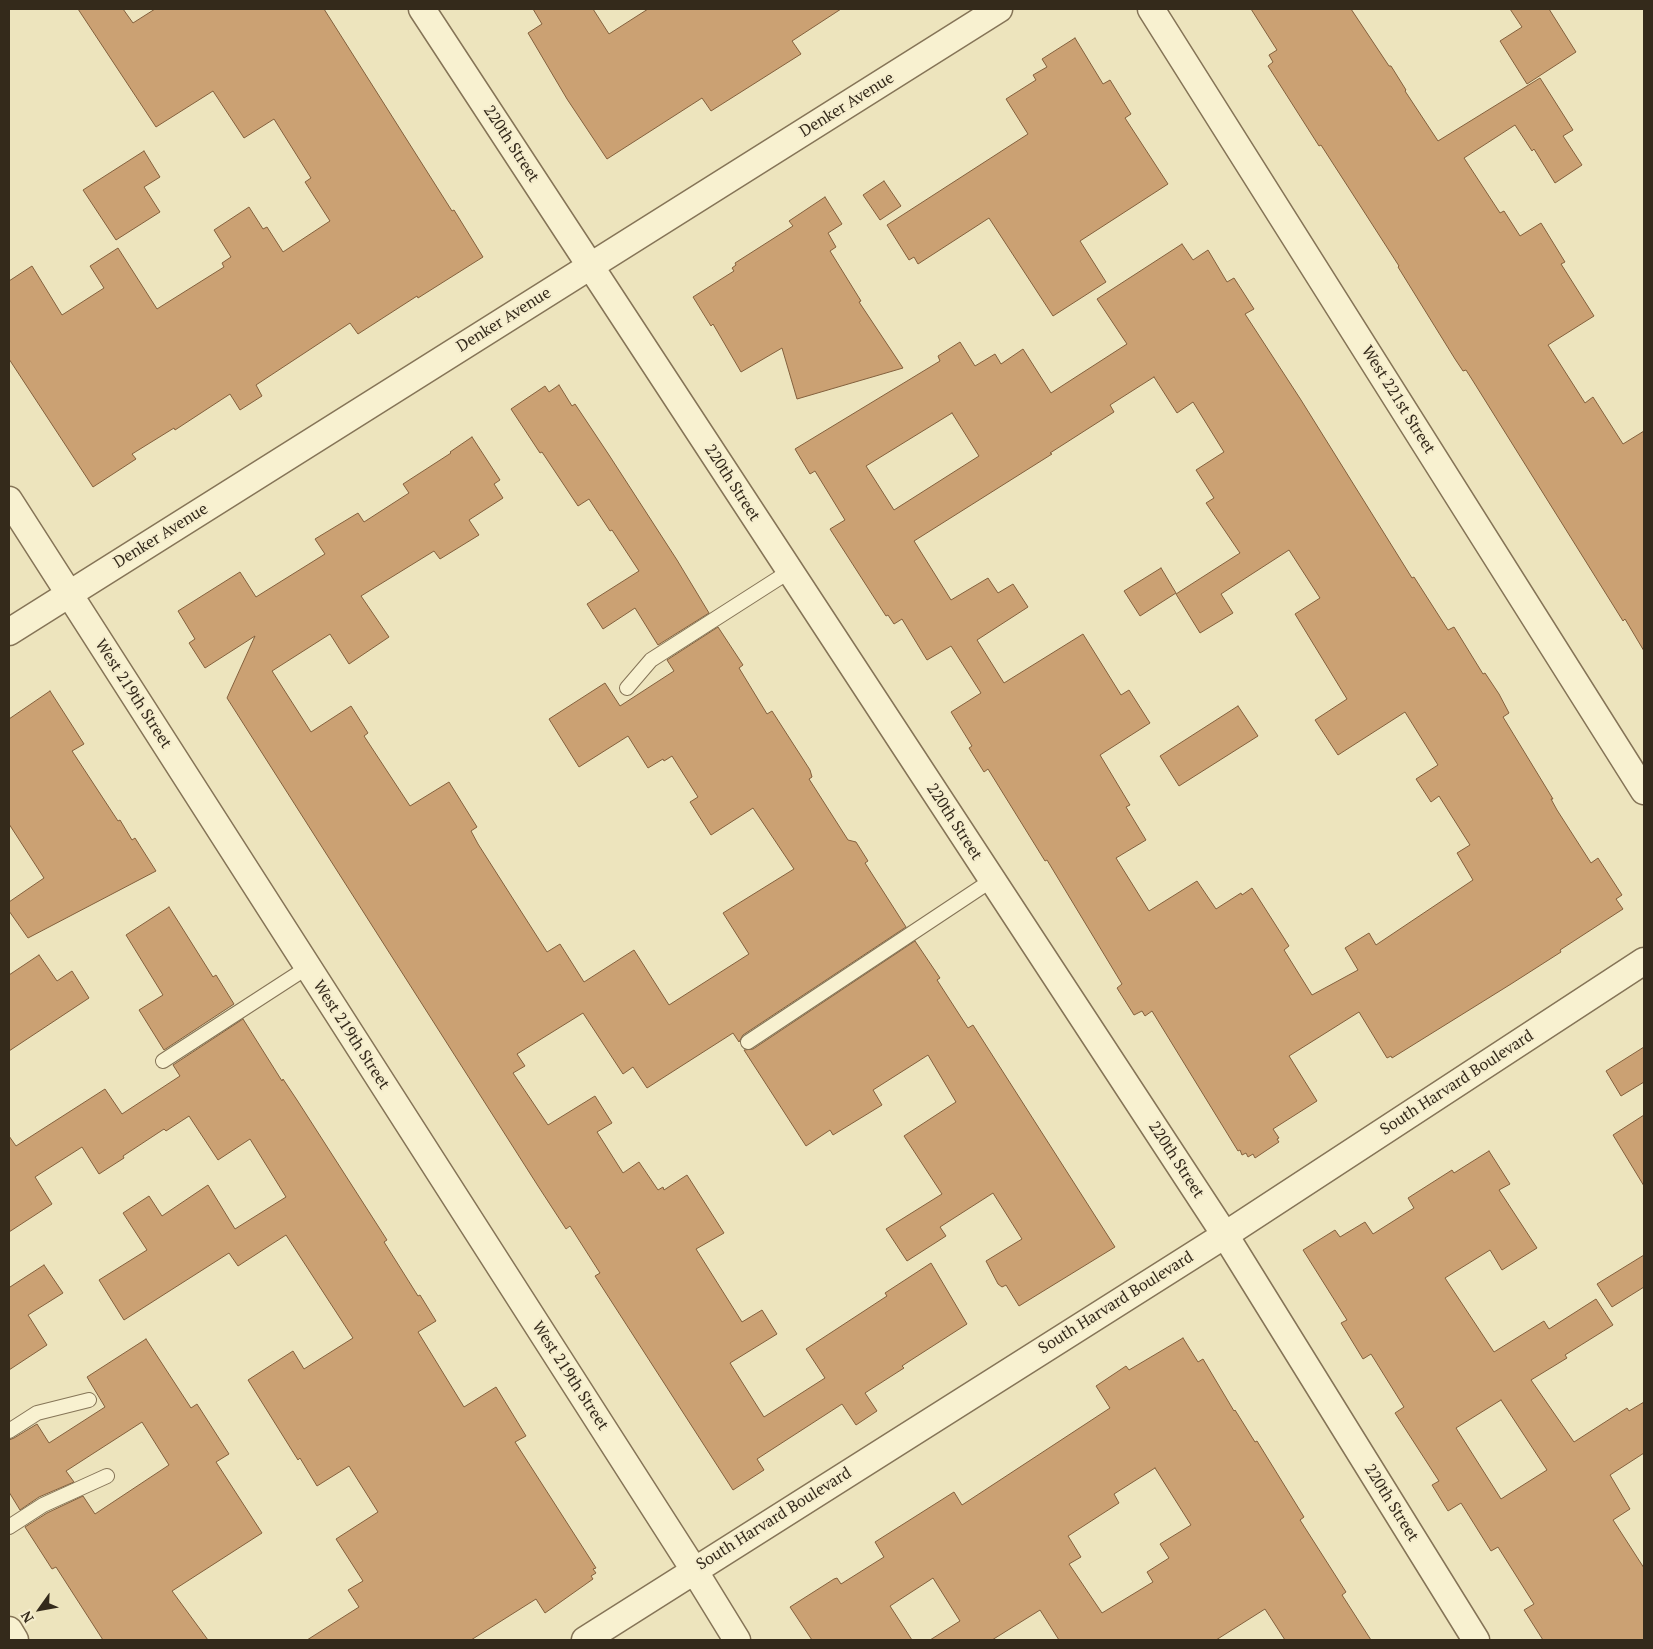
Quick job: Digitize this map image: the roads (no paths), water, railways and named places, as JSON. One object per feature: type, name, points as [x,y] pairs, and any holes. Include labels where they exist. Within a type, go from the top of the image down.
[{"type":"street","name":"220th Street","points":[[422,9],[1225,1235],[1476,1640]]},
{"type":"street","name":"Denker Avenue","points":[[9,632],[999,9]]},
{"type":"street","name":"West 221st Street","points":[[1151,9],[1644,791]]},
{"type":"street","name":"West 219th Street","points":[[9,500],[737,1640]]},
{"type":"street","name":"South Harvard Boulevard","points":[[585,1640],[1225,1235],[1644,961]]},
{"type":"street","points":[[9,1630],[16,1640]]},
{"type":"lane","points":[[627,688],[642,668],[656,655],[790,571]]},
{"type":"lane","points":[[748,1042],[992,880]]},
{"type":"lane","points":[[163,1061],[308,966]]},
{"type":"lane","points":[[9,1431],[37,1413],[89,1400]]},
{"type":"lane","points":[[9,1526],[43,1505],[108,1476]]}]
